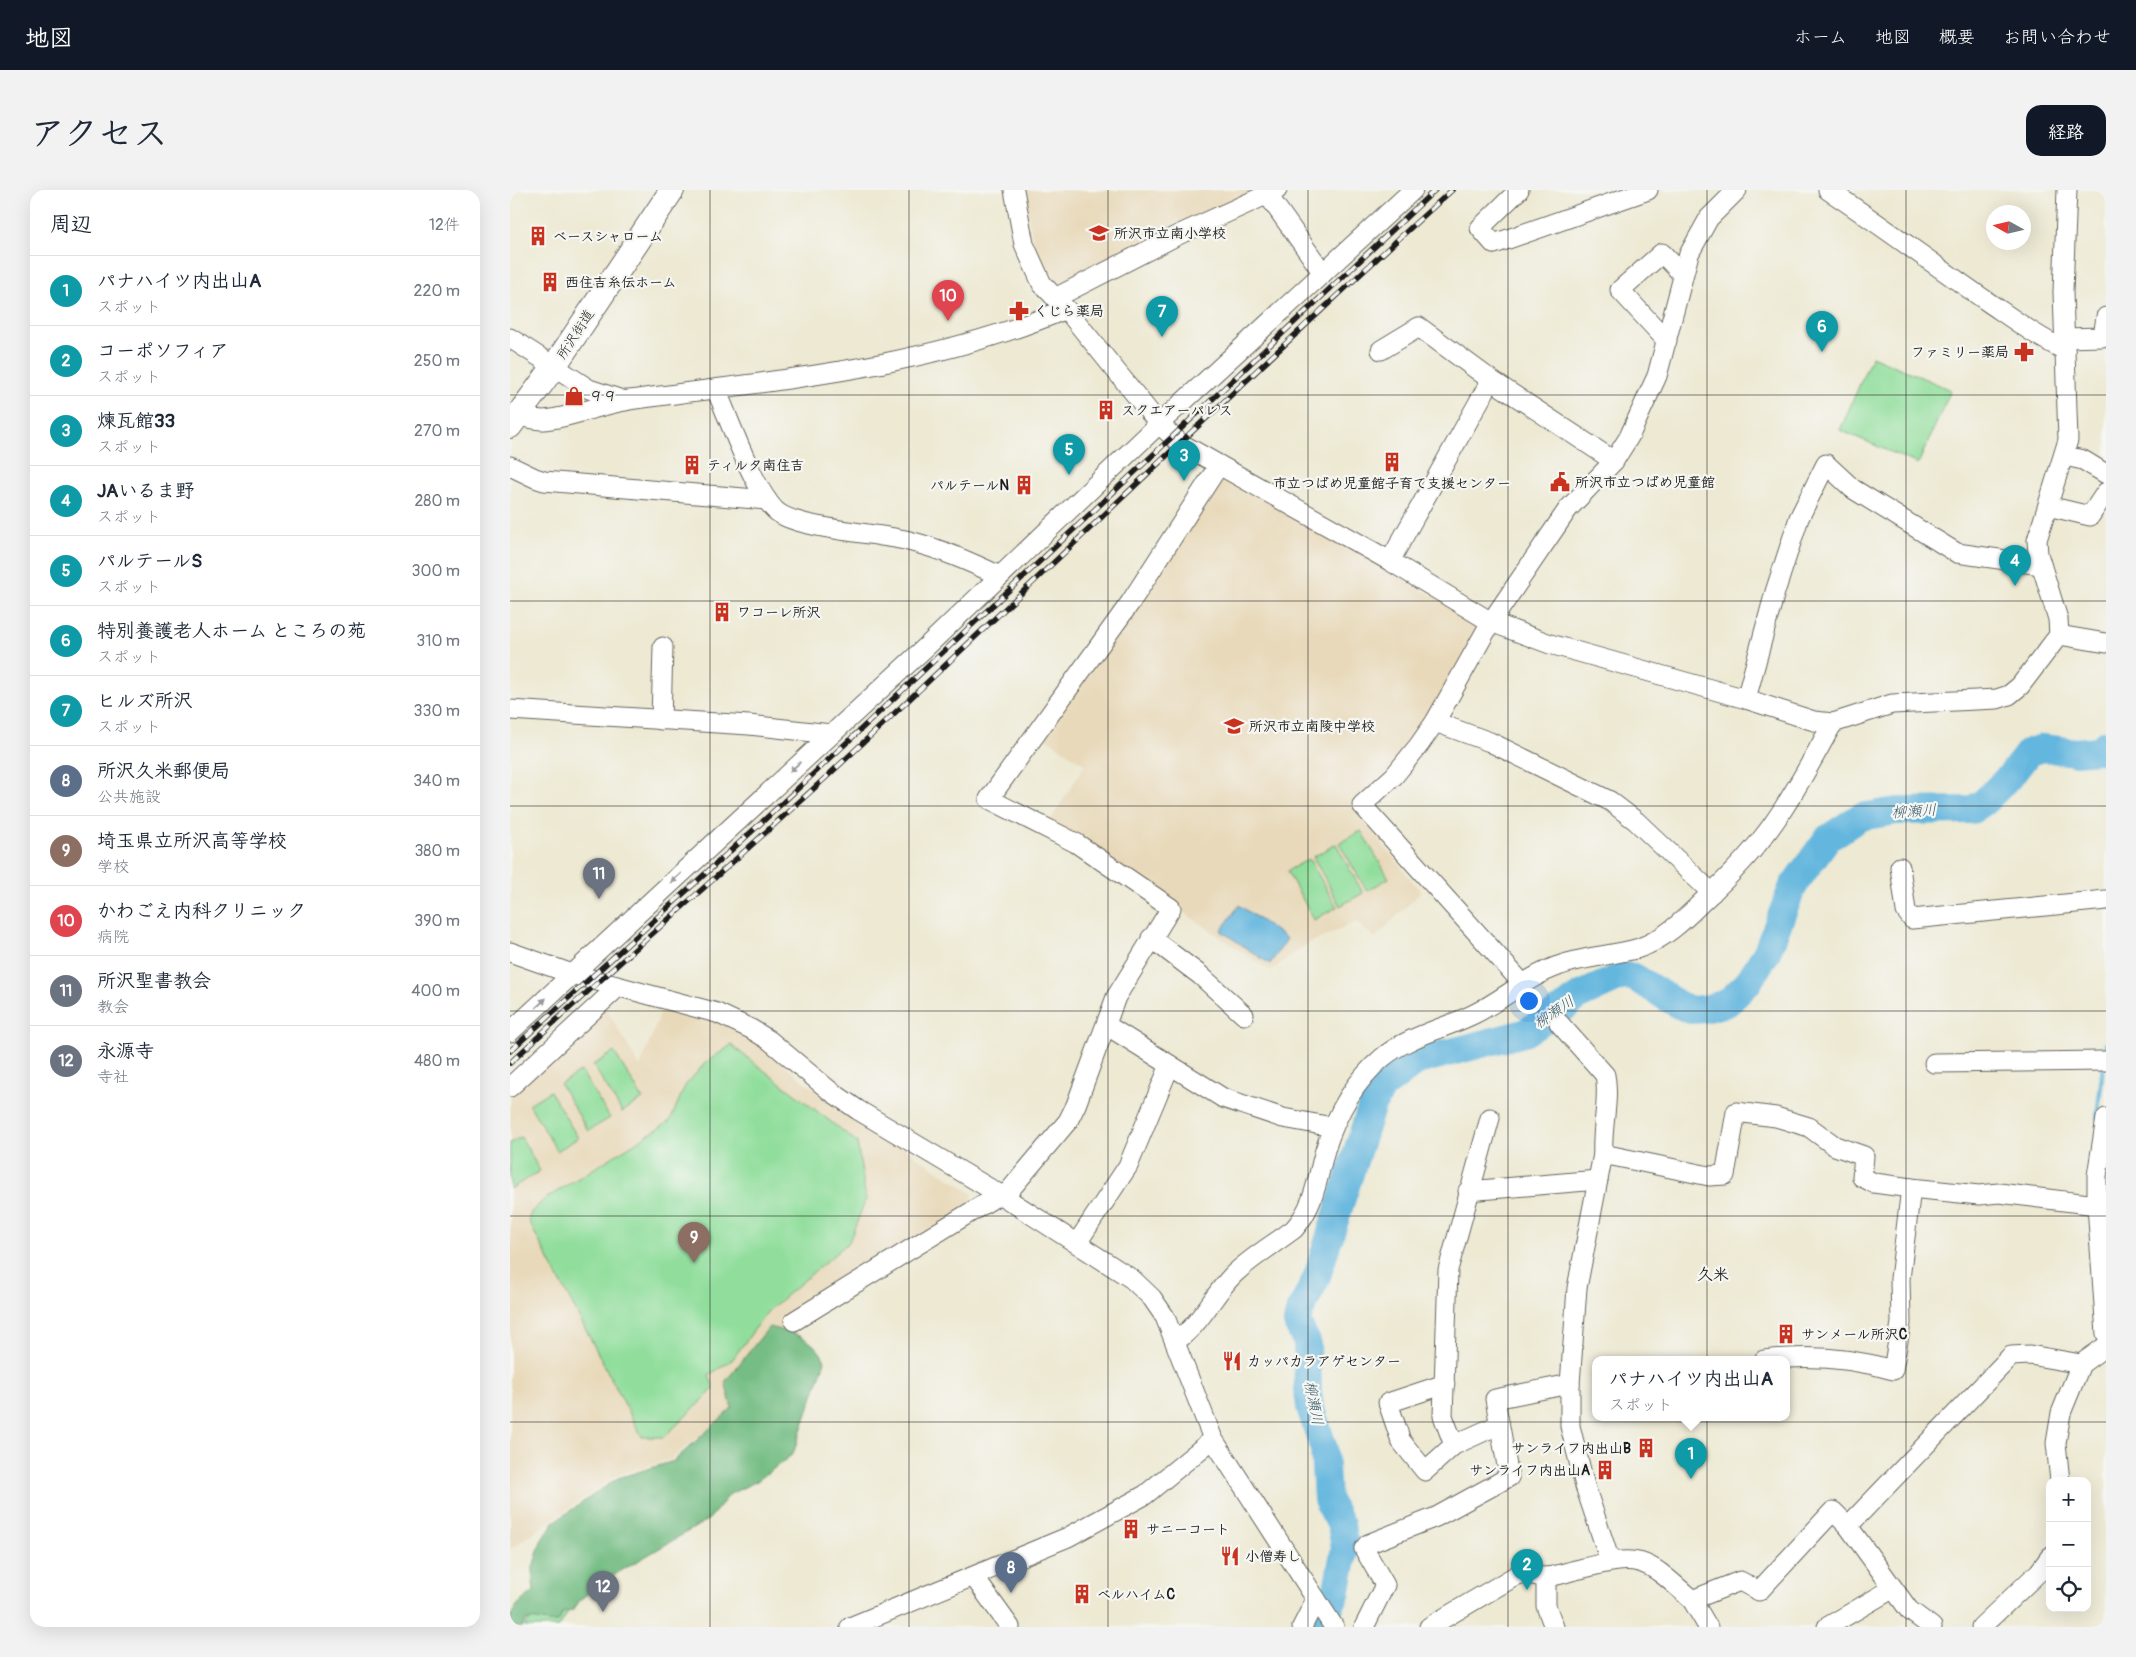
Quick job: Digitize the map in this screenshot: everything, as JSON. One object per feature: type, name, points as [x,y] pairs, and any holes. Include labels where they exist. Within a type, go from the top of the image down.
[{"type":"main road","name":"所沢街道","points":[[514,421],[553,368],[672,190]]},
{"type":"street","points":[[1014,190],[1024,244],[1042,284],[1060,303],[1159,424],[1180,443],[1390,561],[1491,622],[1550,644],[1746,699],[1814,721],[1833,723],[1892,704],[1985,700],[2009,695],[2020,686],[2043,659],[2059,635],[2058,619],[2042,565],[2038,540],[2065,456],[2068,440],[2063,292],[2067,190]]},
{"type":"street","points":[[510,1032],[1000,576],[1159,424],[1413,190]]},
{"type":"street","points":[[1519,190],[1480,228],[1494,244],[1614,196],[1648,190]]},
{"type":"street","points":[[1522,983],[1362,805],[1405,764],[1435,722],[1491,622],[1568,509],[1614,461],[1647,402],[1658,376],[1682,274],[1696,237],[1709,218],[1737,190]]},
{"type":"street","points":[[1828,190],[1894,233],[1953,278],[2037,335],[2065,344],[2103,338],[2106,317]]},
{"type":"street","points":[[514,421],[544,420],[625,401],[716,389],[903,359],[975,342],[1021,328],[1060,303],[1178,235],[1272,192],[1323,273]]},
{"type":"street","points":[[1666,341],[1620,290],[1662,253],[1682,274]]},
{"type":"street","points":[[1381,350],[1419,327],[1491,380],[1614,461]]},
{"type":"street","points":[[510,338],[553,368],[590,389],[625,401]]},
{"type":"street","points":[[1390,561],[1491,380]]},
{"type":"street","points":[[716,389],[762,494],[777,512],[795,521],[907,540],[955,554],[1000,576]]},
{"type":"street","points":[[2065,456],[2084,460],[2106,474]]},
{"type":"street","points":[[1746,699],[1774,592],[1799,518],[1826,464],[1853,489],[1957,553],[2042,565]]},
{"type":"street","points":[[794,1320],[1002,1196],[1068,1120],[1116,997],[1171,908],[1076,843],[989,799],[1130,603],[1219,465]]},
{"type":"street","points":[[510,466],[544,481],[767,500]]},
{"type":"street","points":[[2048,506],[2090,516],[2106,492]]},
{"type":"street","points":[[2059,635],[2106,643]]},
{"type":"street","points":[[661,720],[663,647]]},
{"type":"street","points":[[510,710],[749,725],[831,734]]},
{"type":"street","points":[[1435,722],[1490,742],[1610,801],[1636,821],[1712,893]]},
{"type":"street","points":[[1176,1341],[1190,1332],[1232,1277],[1294,1229],[1302,1219],[1313,1199],[1333,1127],[1355,1088],[1384,1057],[1402,1044],[1492,1004],[1522,983],[1572,962],[1639,948],[1684,919],[1712,893],[1774,822],[1812,763],[1833,723]]},
{"type":"street","points":[[1900,867],[1906,911],[1912,919],[2106,900]]},
{"type":"street","points":[[1151,938],[1200,975],[1244,1015]]},
{"type":"street","points":[[510,952],[572,974],[716,1013],[751,1028],[769,1040],[829,1090],[858,1110],[1114,1265],[1142,1287],[1158,1307],[1176,1341],[1213,1439],[1334,1627]]},
{"type":"street","points":[[510,1087],[618,987]]},
{"type":"street","points":[[1559,1023],[1605,1075],[1607,1084],[1602,1136],[1603,1154],[1577,1288],[1570,1384],[1570,1426],[1585,1486],[1610,1561]]},
{"type":"street","points":[[1106,1025],[1223,1098],[1283,1118],[1333,1127]]},
{"type":"street","points":[[1934,1063],[2106,1061]]},
{"type":"street","points":[[1077,1243],[1128,1166],[1170,1065]]},
{"type":"street","points":[[1603,1154],[1709,1176],[1726,1176],[1736,1112],[1776,1117],[1809,1127],[1836,1146],[1864,1156],[1862,1177],[1874,1183],[1979,1195],[1999,1194],[2096,1205]]},
{"type":"street","points":[[1454,1445],[1443,1416],[1448,1270],[1468,1191],[1490,1118]]},
{"type":"street","points":[[2106,1118],[2097,1176],[2096,1205],[2106,1334]]},
{"type":"street","points":[[1468,1191],[1598,1180]]},
{"type":"street","points":[[1790,1360],[1835,1359],[1875,1365],[1893,1370],[1901,1323],[1900,1279],[1911,1188]]},
{"type":"street","points":[[2060,1477],[2056,1442],[2060,1413],[2081,1364],[2106,1346]]},
{"type":"street","points":[[1848,1526],[2011,1356],[2030,1355],[2081,1364]]},
{"type":"street","points":[[1445,1384],[1388,1403],[1401,1440],[1425,1470],[1454,1445],[1498,1425]]},
{"type":"street","points":[[1364,1627],[1384,1585],[1364,1549],[1368,1544],[1436,1517],[1509,1477],[1498,1425],[1495,1399],[1570,1384]]},
{"type":"street","points":[[850,1627],[1068,1537],[1145,1495],[1213,1439]]},
{"type":"street","points":[[1692,1600],[1740,1581],[1759,1591],[1833,1510],[1848,1526],[1908,1610],[1932,1627]]},
{"type":"street","points":[[1429,1627],[1517,1575],[1526,1572],[1546,1577],[1610,1561],[1638,1560],[1658,1569],[1692,1600],[1708,1627]]},
{"type":"street","points":[[1981,1627],[2040,1572],[2046,1563]]},
{"type":"street","points":[[974,1577],[1010,1627]]},
{"type":"street","points":[[1546,1577],[1546,1606],[1554,1627]]},
{"type":"street","points":[[1826,1627],[1892,1589]]},
{"type":"street","points":[[1302,1627],[1317,1602]]},
{"type":"shaded area","name":"所沢市立南小学校","points":[[1023,190],[1260,190],[1062,284],[1051,281],[1046,276],[1033,241]]},
{"type":"shaded area","name":"所沢市立南陵中学校","points":[[1220,473],[1480,623],[1429,719],[1381,780],[1352,806],[1421,892],[1375,938],[1356,922],[1309,943],[1270,971],[1050,821],[1085,765],[1040,734]]},
{"type":"shaded area","points":[[605,1007],[640,1067],[662,1009],[710,1018],[763,1045],[803,1081],[973,1194],[970,1205],[786,1320],[737,1404],[672,1459],[617,1475],[510,1549],[510,1096]]},
{"type":"green space","points":[[1872,356],[1951,390],[1918,464],[1840,430]]},
{"type":"green space","points":[[1361,831],[1389,878],[1367,891],[1339,843]]},
{"type":"green space","points":[[1336,844],[1363,893],[1340,906],[1313,857]]},
{"type":"green space","points":[[1309,859],[1337,907],[1314,920],[1287,871]]},
{"type":"green space","points":[[731,1045],[857,1142],[866,1199],[849,1242],[768,1311],[732,1360],[709,1375],[714,1389],[664,1437],[642,1437],[528,1220],[532,1211],[545,1199],[670,1121],[685,1086],[705,1063]]},
{"type":"green space","points":[[614,1052],[643,1099],[622,1112],[593,1065]]},
{"type":"green space","points":[[581,1071],[610,1118],[588,1131],[560,1084]]},
{"type":"green space","points":[[550,1091],[578,1138],[557,1151],[529,1104]]},
{"type":"green space","points":[[521,1137],[540,1171],[510,1189],[510,1143]]},
{"type":"green space","points":[[769,1327],[786,1331],[809,1341],[821,1353],[825,1361],[793,1454],[757,1481],[730,1494],[709,1519],[602,1582],[581,1599],[573,1610],[563,1612],[558,1622],[527,1620],[523,1627],[510,1627],[514,1610],[534,1592],[532,1571],[541,1541],[554,1522],[618,1478],[674,1461],[732,1408],[725,1382]]},
{"type":"green space","points":[[545,1594],[569,1610],[559,1627],[525,1627]]},
{"type":"water","points":[[1239,905],[1287,939],[1270,964],[1221,931]]},
{"type":"waterway","name":"柳瀬川","points":[[1320,1627],[1336,1594],[1345,1548],[1341,1525],[1327,1499],[1324,1449],[1310,1407],[1308,1392],[1307,1342],[1297,1323],[1299,1313],[1316,1279],[1372,1105],[1383,1087],[1417,1061],[1524,1033],[1561,1010],[1579,996],[1622,976],[1634,977],[1679,1005],[1691,1010],[1727,1003],[1747,984],[1767,952],[1793,886],[1827,839],[1860,817],[1897,811],[1972,810],[1984,802],[2011,775],[2029,752],[2043,748],[2075,752],[2099,750],[2106,744]]},
{"type":"waterway","points":[[2099,750],[2106,771]]},
{"type":"waterway","points":[[2105,1056],[2106,1044]]},
{"type":"waterway","points":[[2097,1118],[2103,1066]]},
{"type":"railway","points":[[510,1051],[760,824],[1435,190]]},
{"type":"railway","points":[[510,1063],[850,755],[1225,400],[1452,190]]},
{"type":"place","name":"所沢市立南小学校","points":[[1099,233]]},
{"type":"place","name":"ベースシャローム","points":[[538,236]]},
{"type":"place","name":"西住吉糸伝ホーム","points":[[550,282]]},
{"type":"place","name":"くじら薬局","points":[[1019,311]]},
{"type":"place","name":"かわごえ内科クリニック","points":[[948,321]]},
{"type":"place","name":"ヒルズ所沢","points":[[1162,337]]},
{"type":"place","name":"特別養護老人ホーム ところの苑","points":[[1822,352]]},
{"type":"place","name":"ファミリー薬局","points":[[2024,352]]},
{"type":"place","name":"９９","points":[[574,396]]},
{"type":"place","name":"スクエアーパレス","points":[[1106,410]]},
{"type":"place","name":"市立つばめ児童館子育て支援センター","points":[[1392,462]]},
{"type":"place","name":"ティルタ南住吉","points":[[692,465]]},
{"type":"place","name":"パルテールS","points":[[1069,475]]},
{"type":"place","name":"煉瓦館33","points":[[1184,481]]},
{"type":"place","name":"所沢市立つばめ児童館","points":[[1560,482]]},
{"type":"place","name":"パルテールN","points":[[1024,485]]},
{"type":"place","name":"JAいるま野","points":[[2015,586]]},
{"type":"place","name":"ワコーレ所沢","points":[[722,612]]},
{"type":"place","name":"所沢市立南陵中学校","points":[[1234,726]]},
{"type":"place","name":"所沢聖書教会","points":[[599,899]]},
{"type":"place","name":"埼玉県立所沢高等学校","points":[[694,1263]]},
{"type":"place","name":"サンメール所沢C","points":[[1786,1334]]},
{"type":"place","name":"カッパカラアゲセンター","points":[[1232,1361]]},
{"type":"place","name":"サンライフ内出山B","points":[[1646,1448]]},
{"type":"place","name":"サンライフ内出山A","points":[[1605,1470]]},
{"type":"place","name":"パナハイツ内出山A","points":[[1691,1479]]},
{"type":"place","name":"サニーコート","points":[[1131,1529]]},
{"type":"place","name":"小僧寿し","points":[[1230,1556]]},
{"type":"place","name":"コーポソフィア","points":[[1527,1590]]},
{"type":"place","name":"所沢久米郵便局","points":[[1011,1593]]},
{"type":"place","name":"ベルハイムC","points":[[1082,1594]]},
{"type":"place","name":"永源寺","points":[[603,1612]]},
{"type":"district","name":"久米","points":[[1713,1274]]}]
